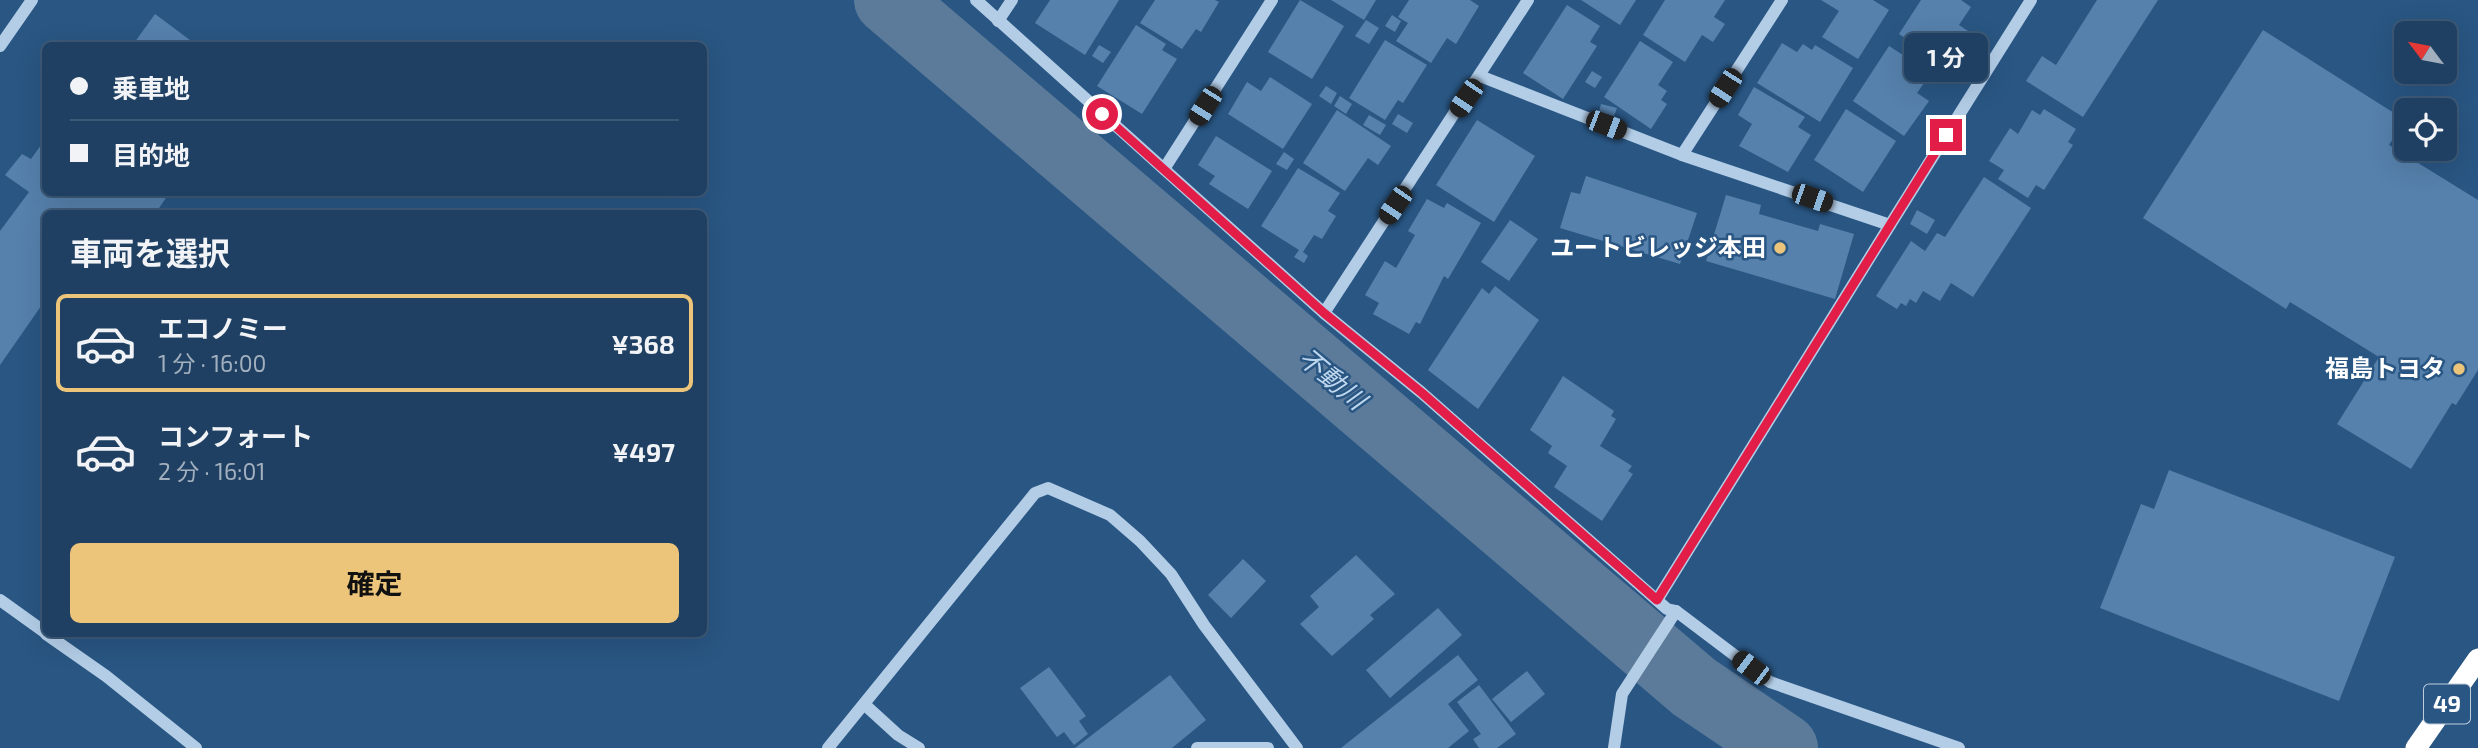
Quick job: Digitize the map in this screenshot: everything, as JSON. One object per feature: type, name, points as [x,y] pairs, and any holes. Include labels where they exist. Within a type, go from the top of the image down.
[{"type":"highway","name":"49","points":[[2416,748],[2478,659]]},
{"type":"street","points":[[0,46],[32,0]]},
{"type":"street","points":[[976,0],[1324,313],[1422,393],[1667,609],[1676,611],[1770,682],[1959,748]]},
{"type":"street","points":[[998,21],[1012,0]]},
{"type":"street","points":[[1164,169],[1272,0]]},
{"type":"street","points":[[1324,313],[1528,0]]},
{"type":"street","points":[[1682,155],[1782,0]]},
{"type":"street","points":[[1657,600],[2031,0]]},
{"type":"street","points":[[1480,76],[1682,155],[1890,225]]},
{"type":"street","points":[[828,748],[1035,493],[1048,488],[1111,515],[1140,541],[1171,574],[1204,625],[1297,748]]},
{"type":"street","points":[[0,600],[42,630]]},
{"type":"street","points":[[1615,747],[1622,694],[1676,611]]},
{"type":"street","points":[[52,637],[106,676],[196,748]]},
{"type":"street","points":[[864,704],[898,735],[919,748]]},
{"type":"street","points":[[1197,748],[1268,748]]},
{"type":"building","points":[[1050,0],[1119,0],[1085,55],[1035,23]]},
{"type":"building","points":[[1155,0],[1219,2],[1201,32],[1196,29],[1182,49],[1140,23]]},
{"type":"building","points":[[1300,0],[1344,26],[1312,79],[1268,52]]},
{"type":"building","points":[[1331,0],[1376,0],[1364,20]]},
{"type":"building","points":[[1409,0],[1470,0],[1479,6],[1456,44],[1447,38],[1431,63],[1396,41],[1408,23],[1398,17]]},
{"type":"building","points":[[1581,0],[1636,0],[1620,25]]},
{"type":"building","points":[[1665,0],[1725,0],[1714,17],[1725,24],[1713,42],[1702,35],[1685,62],[1643,35]]},
{"type":"building","points":[[1821,0],[1873,0],[1889,10],[1858,59],[1822,37],[1839,11]]},
{"type":"building","points":[[1921,0],[1961,0],[1971,7],[1959,25],[1971,33],[1948,67],[1899,34]]},
{"type":"building","points":[[2097,0],[2158,0],[2083,117],[2026,81],[2042,56],[2056,65]]},
{"type":"building","points":[[1567,5],[1600,26],[1590,42],[1597,46],[1563,99],[1523,73]]},
{"type":"building","points":[[155,14],[193,42],[135,42]]},
{"type":"building","points":[[1392,15],[1401,21],[1395,32],[1385,26]]},
{"type":"building","points":[[1366,20],[1379,28],[1369,44],[1355,36]]},
{"type":"building","points":[[1136,25],[1166,44],[1162,50],[1177,59],[1142,114],[1097,86]]},
{"type":"building","points":[[2263,30],[2394,113],[2394,137],[2389,145],[2394,148],[2394,161],[2415,161],[2478,200],[2478,370],[2456,405],[2452,403],[2411,469],[2337,424],[2379,357],[2290,302],[2286,309],[2143,218]]},
{"type":"building","points":[[1385,40],[1427,65],[1403,103],[1398,100],[1385,120],[1349,98]]},
{"type":"building","points":[[1640,41],[1673,62],[1658,85],[1667,91],[1661,100],[1667,104],[1651,129],[1604,97]]},
{"type":"building","points":[[1782,43],[1797,52],[1803,44],[1812,50],[1815,45],[1853,68],[1820,122],[1757,83]]},
{"type":"building","points":[[1099,45],[1111,52],[1103,63],[1092,56]]},
{"type":"building","points":[[1889,46],[1931,73],[1917,93],[1929,101],[1904,136],[1853,101]]},
{"type":"building","points":[[1592,71],[1602,77],[1595,88],[1585,82]]},
{"type":"building","points":[[1270,77],[1312,104],[1283,149],[1228,114],[1247,82],[1261,91]]},
{"type":"building","points":[[1326,86],[1337,93],[1331,104],[1319,96]]},
{"type":"building","points":[[1754,87],[1805,117],[1798,127],[1811,135],[1788,172],[1739,146],[1752,124],[1738,115]]},
{"type":"building","points":[[1340,96],[1352,104],[1346,114],[1334,106]]},
{"type":"building","points":[[1601,104],[1617,108],[1614,116],[1599,112]]},
{"type":"building","points":[[1846,109],[1896,141],[1863,192],[1814,160]]},
{"type":"building","points":[[2044,109],[2076,129],[2068,142],[2073,145],[2044,190],[2036,185],[2028,198],[1998,179],[2004,170],[1989,161],[2010,128],[2018,134],[2032,110],[2040,115]]},
{"type":"building","points":[[1337,110],[1391,146],[1378,165],[1368,158],[1345,191],[1303,163]]},
{"type":"building","points":[[1398,114],[1413,123],[1407,133],[1392,124]]},
{"type":"building","points":[[1369,115],[1386,125],[1380,135],[1363,125]]},
{"type":"building","points":[[1477,120],[1535,156],[1494,222],[1436,185]]},
{"type":"building","points":[[1216,136],[1272,171],[1248,209],[1209,184],[1215,176],[1198,165]]},
{"type":"building","points":[[42,144],[42,196],[167,196],[158,210],[42,210],[42,305],[0,365],[0,231],[29,192],[5,175],[22,154],[31,159]]},
{"type":"building","points":[[1284,152],[1294,159],[1287,170],[1276,164]]},
{"type":"building","points":[[1298,168],[1340,193],[1328,211],[1336,216],[1322,239],[1314,235],[1303,252],[1308,256],[1304,263],[1294,257],[1299,250],[1261,226]]},
{"type":"building","points":[[1586,176],[1697,213],[1680,264],[1560,228],[1571,192],[1580,194]]},
{"type":"building","points":[[1984,177],[2031,208],[1973,297],[1951,283],[1940,301],[1923,291],[1916,303],[1910,299],[1906,306],[1901,303],[1897,309],[1876,296],[1911,241],[1925,251],[1937,233],[1945,237]]},
{"type":"building","name":"ユートビレッジ本田","points":[[1726,195],[1761,205],[1759,214],[1818,231],[1820,224],[1854,234],[1835,299],[1706,261]]},
{"type":"building","points":[[1427,199],[1444,208],[1447,203],[1481,223],[1448,279],[1444,276],[1420,324],[1416,322],[1409,334],[1373,314],[1379,303],[1365,295],[1385,261],[1396,268],[1415,235],[1408,231]]},
{"type":"building","points":[[1917,210],[1935,220],[1927,234],[1910,224]]},
{"type":"building","points":[[1510,220],[1538,239],[1509,281],[1481,262]]},
{"type":"building","points":[[1495,286],[1539,320],[1478,409],[1428,370],[1482,288],[1489,294]]},
{"type":"building","points":[[1563,376],[1614,411],[1611,416],[1616,419],[1600,446],[1632,466],[1628,471],[1633,474],[1602,521],[1554,487],[1567,466],[1548,453],[1552,446],[1530,430]]},
{"type":"building","points":[[2169,470],[2395,557],[2339,701],[2100,608],[2141,504],[2154,509]]},
{"type":"building","points":[[1356,555],[1395,594],[1370,615],[1374,619],[1332,656],[1300,624],[1319,607],[1310,596]]},
{"type":"building","points":[[1243,559],[1266,581],[1231,618],[1208,595]]},
{"type":"building","points":[[1438,608],[1462,635],[1390,698],[1366,670]]},
{"type":"building","points":[[1458,655],[1478,680],[1448,704],[1469,731],[1448,748],[1341,748]]},
{"type":"building","points":[[1049,667],[1086,716],[1079,721],[1088,734],[1074,745],[1064,732],[1057,737],[1020,688]]},
{"type":"building","points":[[1527,671],[1545,694],[1511,722],[1492,699]]},
{"type":"building","points":[[1170,675],[1206,720],[1172,748],[1075,748]]},
{"type":"building","points":[[1479,685],[1516,734],[1497,748],[1479,748],[1473,739],[1481,734],[1457,702]]},
{"type":"waterway","name":"不動川","points":[[888,0],[1694,687],[1784,748]]},
{"type":"place","name":"ユートビレッジ本田","points":[[1780,248]]},
{"type":"place","name":"福島トヨタ","points":[[2459,369]]},
{"type":"route","points":[[1102,114],[1324,313],[1422,393],[1657,600],[1946,135]]}]
